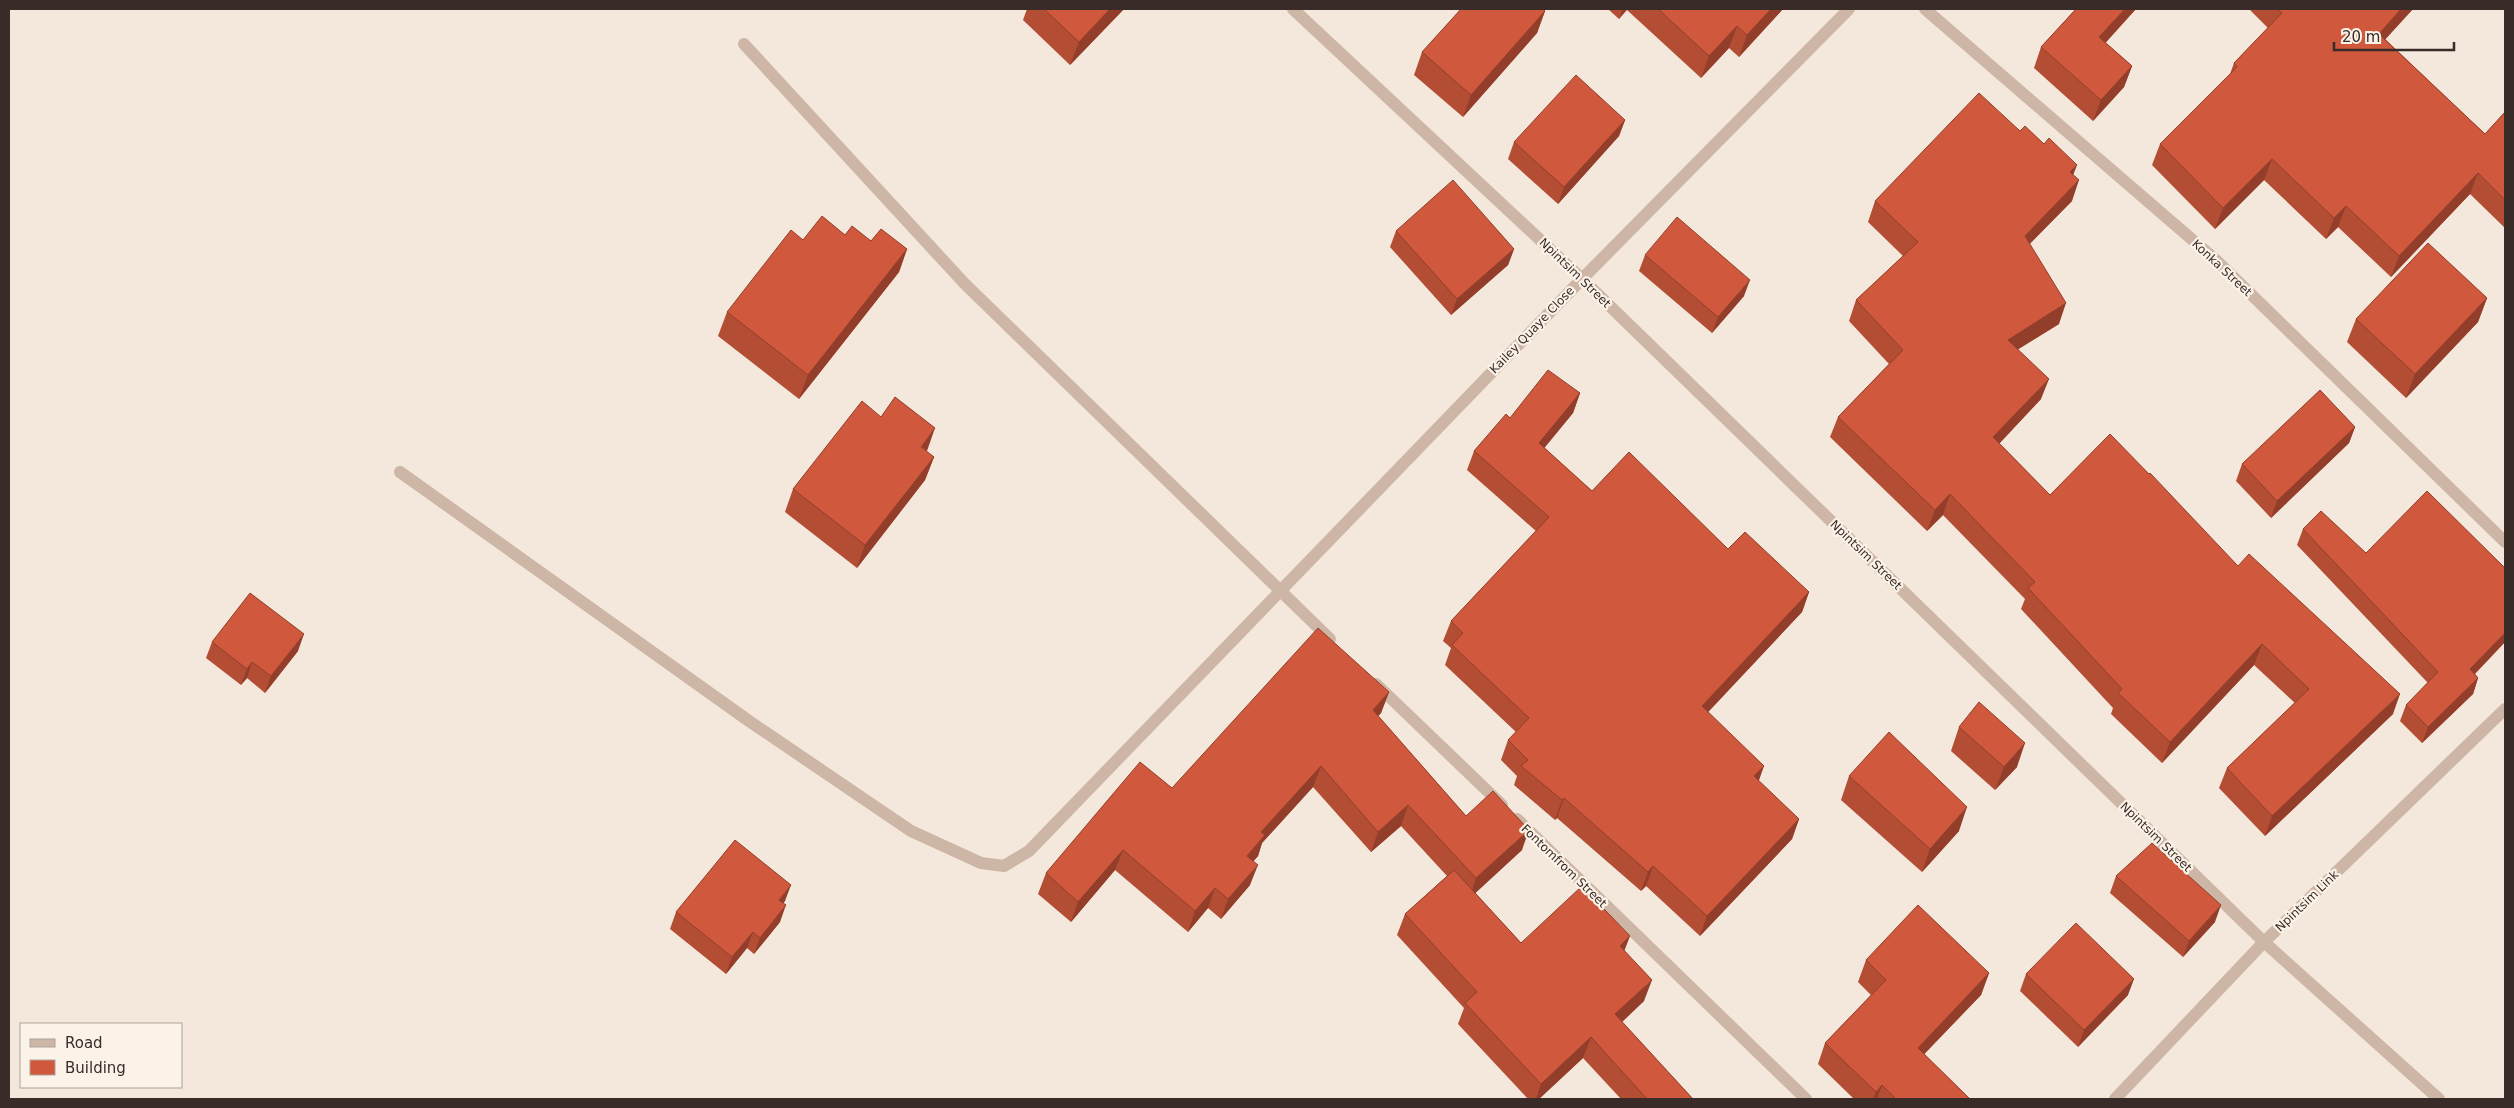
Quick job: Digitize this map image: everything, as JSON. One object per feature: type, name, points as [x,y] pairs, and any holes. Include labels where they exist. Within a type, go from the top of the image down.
[{"type":"street","name":"Npintsim Street","points":[[1294,9],[1582,279],[2264,942],[2439,1099]]},
{"type":"street","name":"Kailey Quaye Close","points":[[400,472],[749,722],[911,831],[981,863],[1004,866],[1029,851],[1582,279],[1849,9]]},
{"type":"street","name":"Konka Street","points":[[1925,9],[2217,261],[2505,542]]},
{"type":"street","points":[[744,44],[964,283],[1337,645]]},
{"type":"street","name":"Fontomfrom Street","points":[[1365,673],[1806,1099]]},
{"type":"street","name":"Npintsim Link","points":[[2114,1099],[2264,942],[2505,709]]},
{"type":"building","points":[[1044,9],[1110,9],[1079,42]]},
{"type":"building","points":[[1461,9],[1543,9],[1545,11],[1471,95],[1422,52]]},
{"type":"building","points":[[1658,9],[1771,9],[1747,35],[1737,26],[1709,56]]},
{"type":"building","points":[[2076,9],[2125,9],[2099,37],[2132,66],[2101,100],[2041,47]]},
{"type":"building","points":[[2277,9],[2401,9],[2379,34],[2485,134],[2505,112],[2505,200],[2478,173],[2399,256],[2346,206],[2334,218],[2272,159],[2223,208],[2160,144],[2237,67],[2234,63],[2282,13]]},
{"type":"building","points":[[1576,75],[1625,120],[1564,187],[1514,142]]},
{"type":"building","points":[[1979,93],[2020,131],[2025,126],[2044,144],[2049,138],[2077,165],[2070,172],[2079,180],[2025,236],[2066,303],[2008,340],[2049,379],[1993,437],[2050,495],[2110,434],[2150,473],[2238,566],[2249,554],[2400,694],[2272,816],[2227,768],[2309,689],[2262,644],[2170,742],[2118,693],[2122,689],[2028,588],[2035,582],[1950,494],[1935,510],[1838,417],[1903,350],[1856,300],[1918,242],[1875,201]]},
{"type":"building","points":[[1453,180],[1514,249],[1457,299],[1396,231]]},
{"type":"building","points":[[822,216],[845,235],[852,226],[871,241],[881,229],[907,249],[808,375],[727,312],[791,230],[803,240]]},
{"type":"building","points":[[1677,217],[1750,280],[1718,317],[1645,255]]},
{"type":"building","points":[[2428,243],[2487,298],[2415,374],[2356,319]]},
{"type":"building","points":[[1548,370],[1580,393],[1539,443],[1592,491],[1629,452],[1728,549],[1745,532],[1809,592],[1702,706],[1764,766],[1754,776],[1799,819],[1707,916],[1653,866],[1648,872],[1564,798],[1562,800],[1521,766],[1528,760],[1508,740],[1529,718],[1452,645],[1463,633],[1451,621],[1549,517],[1474,451],[1506,414],[1510,418]]},
{"type":"building","points":[[2320,390],[2355,427],[2277,501],[2242,464]]},
{"type":"building","points":[[895,397],[935,428],[921,447],[934,457],[865,545],[793,489],[862,401],[881,417]]},
{"type":"building","points":[[2427,491],[2505,568],[2505,633],[2470,669],[2478,678],[2428,727],[2406,705],[2438,672],[2303,529],[2321,511],[2366,553]]},
{"type":"building","points":[[250,593],[304,634],[271,676],[252,662],[247,669],[212,642]]},
{"type":"building","points":[[1318,628],[1389,692],[1373,710],[1466,816],[1493,791],[1529,830],[1476,878],[1408,805],[1378,832],[1321,766],[1261,832],[1265,835],[1247,856],[1258,865],[1228,899],[1215,888],[1195,911],[1123,850],[1078,902],[1046,873],[1140,762],[1172,788]]},
{"type":"building","points":[[1979,702],[2025,743],[2004,767],[1959,727]]},
{"type":"building","points":[[1889,732],[1967,807],[1930,849],[1849,776]]},
{"type":"building","points":[[735,840],[791,885],[779,900],[786,905],[760,938],[753,932],[732,957],[676,912]]},
{"type":"building","points":[[2152,843],[2221,905],[2189,941],[2116,876]]},
{"type":"building","points":[[1454,870],[1521,943],[1582,886],[1630,936],[1620,946],[1652,980],[1615,1014],[1693,1099],[1647,1099],[1591,1037],[1541,1084],[1465,1003],[1477,992],[1405,914]]},
{"type":"building","points":[[1918,905],[1989,973],[1918,1048],[1970,1099],[1896,1099],[1882,1085],[1876,1092],[1825,1043],[1886,980],[1866,960]]},
{"type":"building","points":[[2076,923],[2134,979],[2084,1030],[2026,974]]}]
